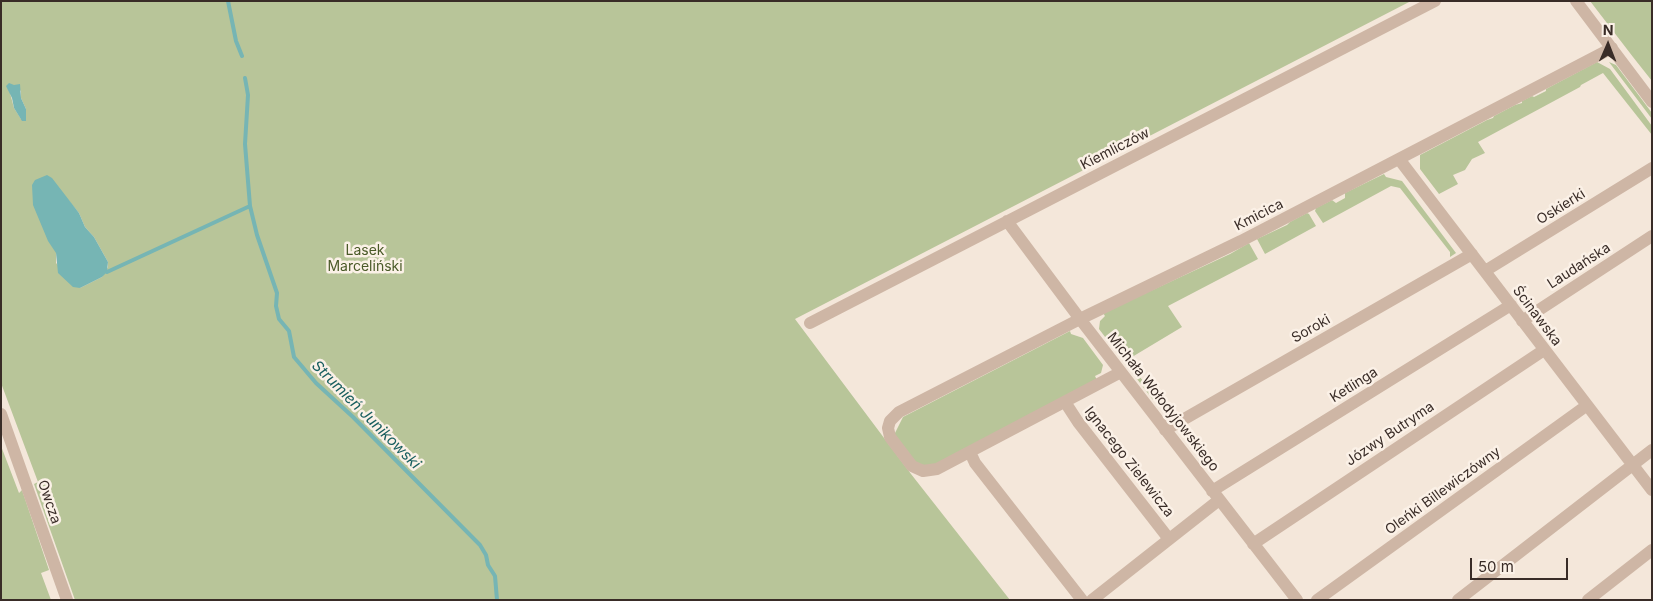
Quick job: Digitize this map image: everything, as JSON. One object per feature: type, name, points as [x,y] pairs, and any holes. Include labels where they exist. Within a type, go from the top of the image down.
[{"type":"street","name":"Kiemliczów","points":[[810,324],[1435,1]]},
{"type":"street","points":[[1576,1],[1652,102]]},
{"type":"street","name":"Kmicica","points":[[970,452],[930,471],[916,469],[890,436],[888,428],[890,421],[894,416],[918,403],[1080,319],[1224,249],[1612,48]]},
{"type":"street","name":"Ścinawska","points":[[1399,159],[1652,490]]},
{"type":"street","name":"Oskierki","points":[[1485,271],[1652,168]]},
{"type":"street","name":"Michała Wołodyjowskiego","points":[[1007,221],[1080,319],[1297,600]]},
{"type":"street","name":"Laudańska","points":[[1522,321],[1652,236]]},
{"type":"street","name":"Soroki","points":[[1165,430],[1472,254]]},
{"type":"street","name":"Ketlinga","points":[[1092,600],[1169,539],[1216,496],[1510,305]]},
{"type":"street","name":"Józwy Butryma","points":[[1253,544],[1544,350]]},
{"type":"street","points":[[1082,600],[975,463],[970,452],[1121,372]]},
{"type":"street","name":"Ignacego Zielewicza","points":[[1065,402],[1078,422],[1169,539]]},
{"type":"street","name":"Oleńki Billewiczówny","points":[[1317,600],[1586,406]]},
{"type":"street","name":"Owcza","points":[[1,414],[67,600]]},
{"type":"street","points":[[1458,600],[1652,450]]},
{"type":"street","points":[[1588,600],[1652,550]]},
{"type":"green space","name":"Lasek Marceliński","points":[[1,1],[1411,1],[795,319],[911,474],[1010,600],[75,600],[34,484],[38,482],[1,383]],"holes":[[[13,85],[21,91],[21,98],[26,109],[25,119],[21,119],[14,108],[10,93]],[[69,201],[79,213],[85,227],[94,237],[108,262],[108,267],[102,277],[80,288],[56,263],[56,253]]]},
{"type":"green space","points":[[1590,1],[1652,1],[1652,81],[1633,57]]},
{"type":"green space","points":[[1597,62],[1610,69],[1652,126],[1652,135],[1603,73],[1478,142],[1485,153],[1472,159],[1465,170],[1453,175],[1458,184],[1439,194],[1420,169],[1420,155],[1522,103],[1522,101],[1546,91],[1546,89]]},
{"type":"green space","points":[[1609,62],[1616,65],[1652,113],[1652,119]]},
{"type":"green space","points":[[1384,174],[1386,177],[1402,181],[1456,253],[1450,257],[1450,252],[1400,188],[1391,186],[1323,223],[1315,211],[1316,208],[1332,200],[1336,203],[1345,198],[1345,193]]},
{"type":"green space","points":[[1307,213],[1316,226],[1265,254],[1257,239]]},
{"type":"green space","points":[[1249,243],[1258,259],[1168,306],[1182,327],[1127,360],[1156,398],[1153,400],[1099,329],[1100,321],[1105,316],[1103,313],[1230,254]]},
{"type":"green space","points":[[1070,331],[1071,334],[1083,338],[1103,365],[1101,373],[1095,376],[1097,380],[933,466],[917,465],[894,435],[903,417]]},
{"type":"green space","points":[[1,446],[19,493],[22,490],[49,570],[41,573],[51,600],[1,600]]},
{"type":"water","points":[[9,83],[14,85],[20,84],[21,98],[26,109],[26,121],[22,121],[14,108],[12,98],[6,86]]},
{"type":"water","points":[[47,175],[52,178],[79,213],[85,227],[94,237],[108,262],[107,272],[102,277],[80,288],[73,287],[58,273],[56,253],[48,241],[33,205],[32,185],[35,180]]},
{"type":"waterway","name":"Strumień Junikowski","points":[[228,1],[236,41],[242,56]]},
{"type":"waterway","name":"Strumień Junikowski","points":[[245,78],[248,95],[245,144],[250,206],[257,235],[277,293],[276,306],[279,319],[289,331],[294,357],[316,383],[353,417],[480,545],[486,555],[488,565],[495,576],[497,600]]},
{"type":"waterway","points":[[107,272],[250,206]]}]
